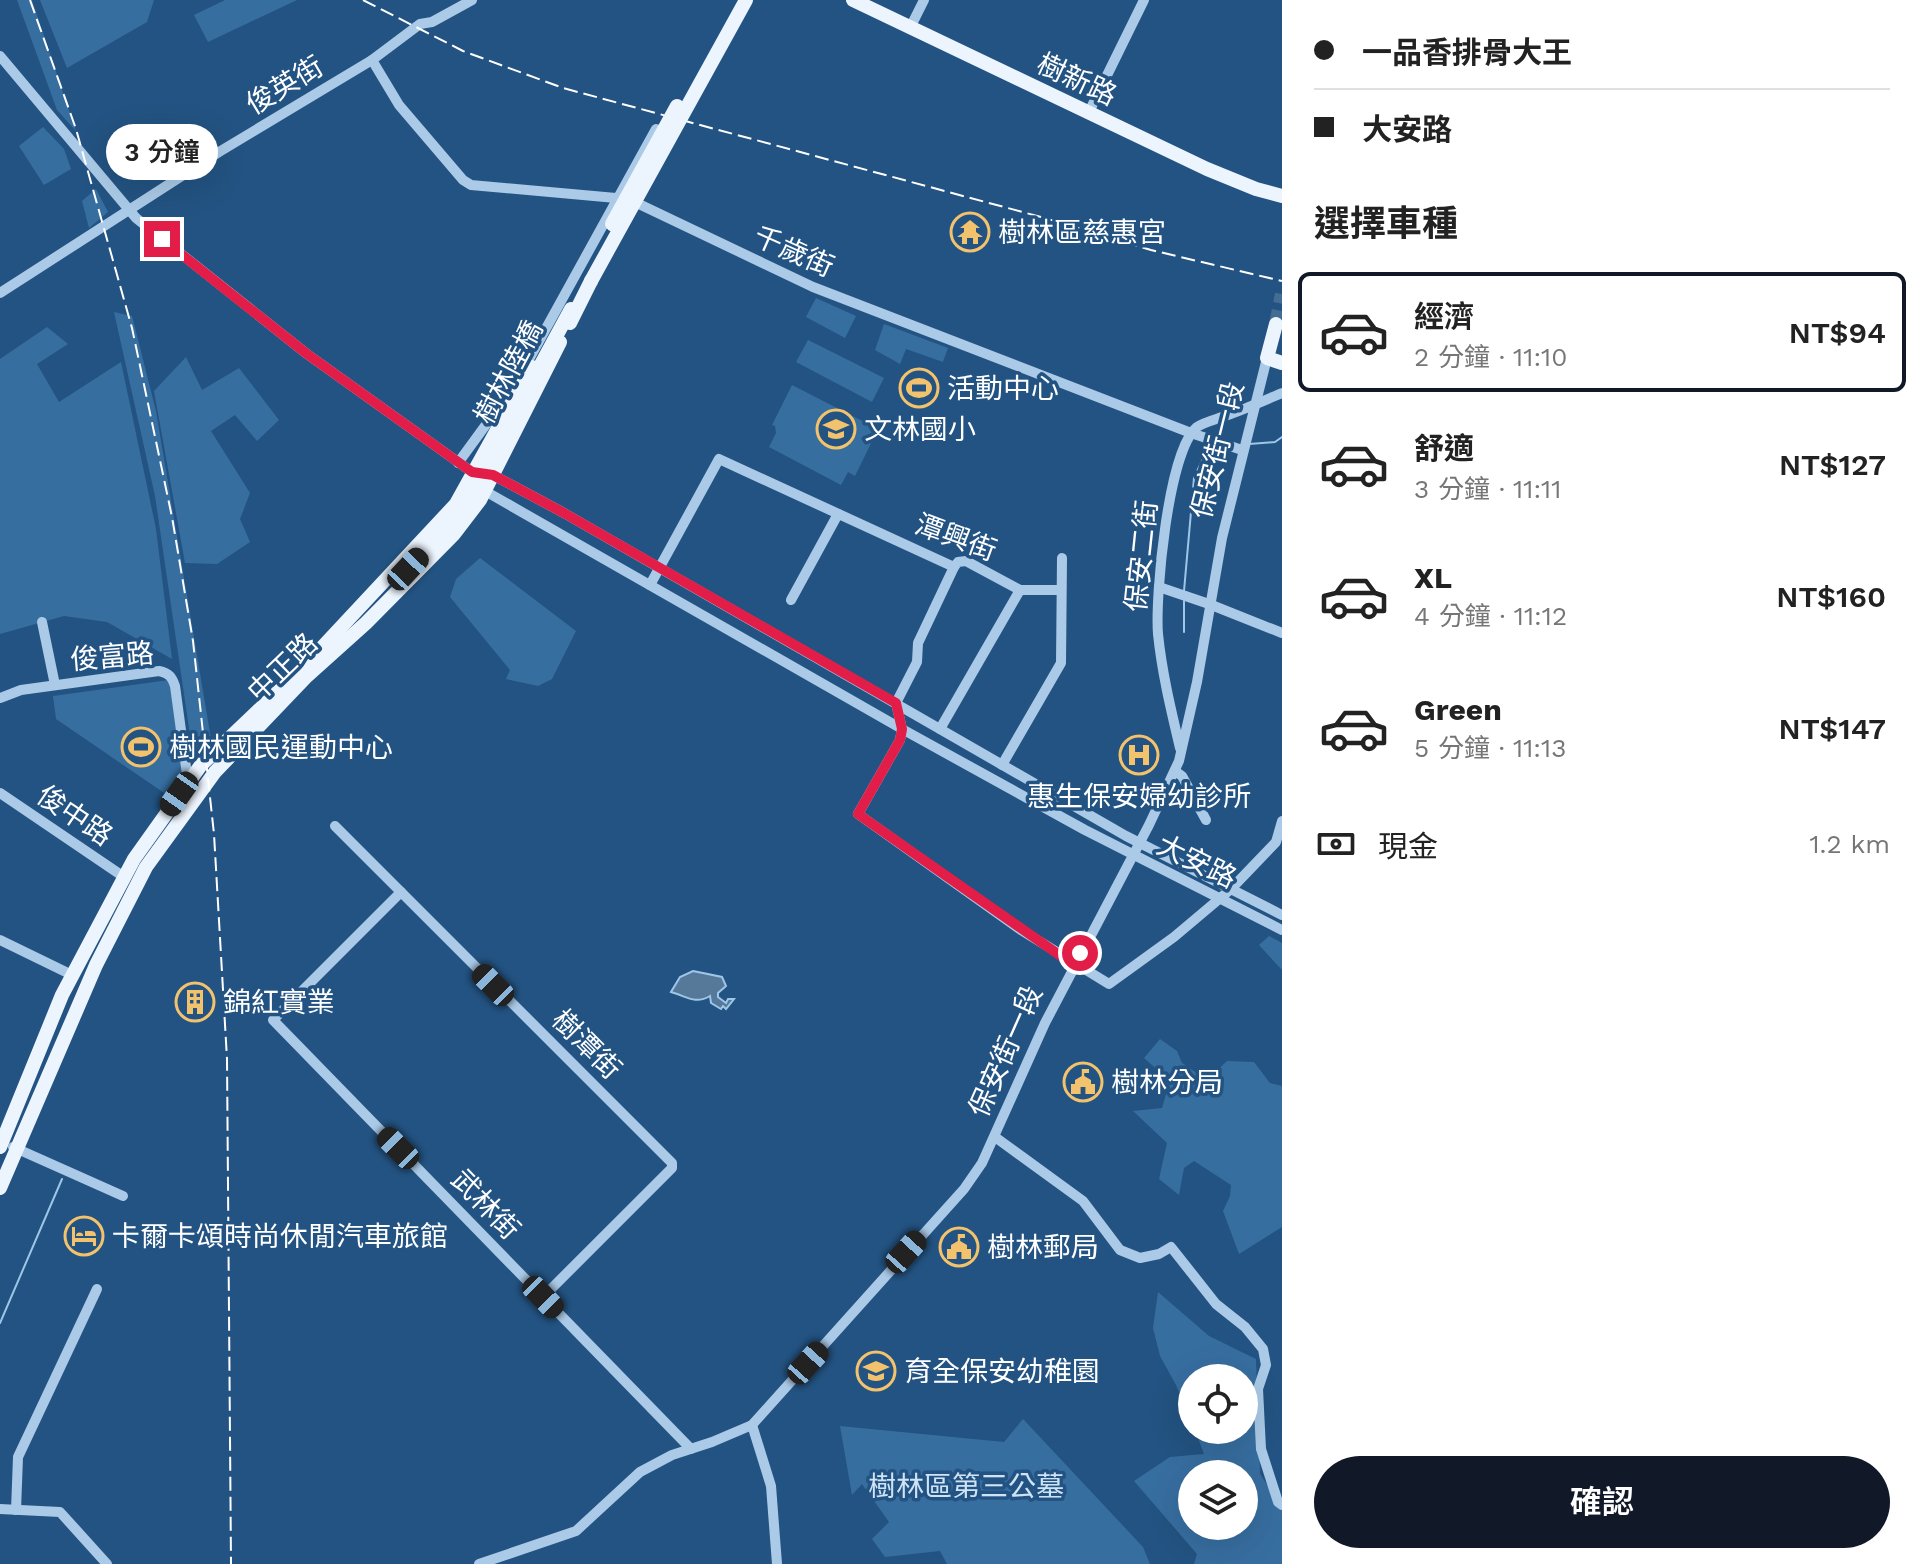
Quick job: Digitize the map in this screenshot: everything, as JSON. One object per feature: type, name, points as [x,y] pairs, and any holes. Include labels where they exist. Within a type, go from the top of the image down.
[{"type":"main road","name":"樹林陸橋","points":[[304,673],[408,569],[463,508],[735,0]]},
{"type":"main road","name":"樹林陸橋","points":[[495,432],[587,279],[746,0]]},
{"type":"main road","name":"樹新路","points":[[853,0],[1207,169],[1282,196]]},
{"type":"main road","name":"樹林陸橋","points":[[523,418],[587,279]]},
{"type":"main road","name":"保安街一段","points":[[1267,358],[1276,324]]},
{"type":"main road","points":[[1267,358],[1282,363]]},
{"type":"main road","name":"中正路","points":[[1,1144],[38,1049],[72,975],[124,877],[183,788],[211,755],[366,623],[440,551],[485,491],[523,418]]},
{"type":"main road","name":"中正路","points":[[0,1188],[113,929],[146,867],[215,772],[456,504],[495,432]]},
{"type":"main road","points":[[183,788],[191,804]]},
{"type":"main road","points":[[16,1105],[33,1113]]},
{"type":"street","name":"俊英街","points":[[0,293],[372,60],[420,24],[432,22],[472,0]]},
{"type":"street","points":[[910,28],[924,0]]},
{"type":"street","points":[[1088,114],[1144,0]]},
{"type":"street","name":"大安路","points":[[0,56],[129,210],[274,328],[472,472],[485,491],[902,729],[1133,856],[1282,930]]},
{"type":"street","name":"千歲街","points":[[372,60],[399,105],[463,180],[471,185],[616,198],[641,205],[813,287],[1191,433],[1225,445],[1243,445]]},
{"type":"street","points":[[495,432],[515,385],[656,129]]},
{"type":"street","name":"保安街一段","points":[[752,1425],[964,1189],[982,1163],[1074,964],[1175,771],[1181,754],[1243,445],[1267,358]]},
{"type":"street","points":[[458,463],[515,385]]},
{"type":"street","points":[[1191,433],[1198,426],[1282,393]]},
{"type":"street","name":"保安二街","points":[[1181,754],[1160,646],[1159,587],[1169,505],[1178,462],[1191,433]]},
{"type":"street","name":"潭興街","points":[[659,568],[719,459],[954,567],[958,562],[966,561],[1020,590],[1060,590]]},
{"type":"street","name":"大安路","points":[[472,472],[493,475],[1139,843],[1282,915]]},
{"type":"street","points":[[791,600],[838,514]]},
{"type":"street","points":[[1002,765],[1061,663],[1062,558]]},
{"type":"street","points":[[954,567],[918,643],[917,662],[896,703],[902,729],[900,740],[858,814],[1021,930],[1109,984],[1231,889],[1276,842],[1282,821]]},
{"type":"street","points":[[650,585],[659,568]]},
{"type":"street","points":[[1159,587],[1282,633]]},
{"type":"street","points":[[940,729],[1020,590]]},
{"type":"street","points":[[42,622],[55,685]]},
{"type":"street","name":"俊富路","points":[[0,698],[21,690],[159,671],[166,673],[175,686],[183,788]]},
{"type":"street","points":[[1175,771],[1182,776],[1206,820]]},
{"type":"street","name":"俊中路","points":[[0,793],[124,877]]},
{"type":"street","name":"樹潭街","points":[[335,826],[672,1163],[672,1168],[543,1297]]},
{"type":"street","name":"武林街","points":[[401,892],[273,1020],[691,1449]]},
{"type":"street","points":[[0,940],[72,975]]},
{"type":"street","points":[[995,1137],[1083,1201],[1120,1250],[1140,1258],[1159,1254],[1171,1247],[1216,1304],[1245,1327],[1263,1349],[1266,1365],[1258,1389],[1261,1449],[1278,1502],[1282,1505]]},
{"type":"street","points":[[1,1144],[123,1196]]},
{"type":"street","points":[[16,1510],[18,1457],[97,1289]]},
{"type":"street","points":[[479,1564],[576,1531],[640,1472],[666,1457],[752,1425],[771,1486],[777,1564]]},
{"type":"street","points":[[0,1509],[60,1512],[107,1564]]},
{"type":"green space","points":[[17,0],[32,0],[76,131],[57,110]]},
{"type":"green space","points":[[40,0],[154,0],[147,22],[67,68]]},
{"type":"green space","points":[[225,0],[297,0],[208,42],[194,15]]},
{"type":"green space","points":[[43,127],[64,149],[71,169],[44,185],[19,146]]},
{"type":"green space","points":[[96,189],[108,212],[89,228],[82,201]]},
{"type":"green space","points":[[816,298],[856,316],[845,338],[806,317]]},
{"type":"green space","points":[[114,312],[132,316],[156,411],[212,745],[195,769],[155,496]]},
{"type":"green space","points":[[884,324],[948,348],[943,362],[906,349],[900,364],[875,350]]},
{"type":"green space","points":[[47,327],[68,344],[37,364],[59,402],[121,362],[156,529],[172,659],[107,622],[64,616],[0,634],[0,359]]},
{"type":"green space","points":[[808,340],[884,378],[872,402],[796,362]]},
{"type":"green space","points":[[186,357],[202,390],[239,368],[279,420],[257,441],[235,415],[211,431],[250,493],[240,519],[250,542],[217,564],[185,563],[154,391]]},
{"type":"green space","points":[[792,385],[878,429],[855,476],[848,472],[841,485],[769,447],[776,433],[772,425]]},
{"type":"green space","points":[[480,558],[576,631],[552,679],[538,686],[506,679],[510,670],[450,597],[456,579]]},
{"type":"green space","name":"樹林國民運動中心","points":[[176,679],[188,775],[170,797],[56,719],[53,696]]},
{"type":"green space","points":[[1269,936],[1282,943],[1282,970],[1259,945]]},
{"type":"green space","points":[[1160,1039],[1177,1051],[1182,1063],[1207,1080],[1227,1061],[1254,1062],[1270,1083],[1282,1086],[1282,1227],[1239,1254],[1223,1211],[1231,1185],[1194,1161],[1184,1168],[1179,1195],[1159,1179],[1167,1143],[1133,1111],[1162,1108],[1170,1081],[1144,1058]]},
{"type":"green space","points":[[1158,1292],[1209,1336],[1256,1359],[1256,1364],[1178,1364],[1178,1390],[1160,1356],[1153,1328]]},
{"type":"green space","points":[[1258,1416],[1260,1474],[1282,1508],[1282,1564],[1194,1564],[1197,1554],[1185,1540],[1258,1540],[1258,1460],[1178,1460],[1178,1532],[1134,1481],[1170,1457],[1204,1454],[1200,1444],[1258,1444]]},
{"type":"green space","name":"樹林區第三公墓","points":[[1023,1419],[1143,1547],[1150,1564],[947,1564],[940,1551],[885,1557],[872,1539],[889,1522],[862,1484],[852,1495],[840,1426],[1004,1442]]},
{"type":"shaded area","points":[[693,971],[722,977],[726,986],[718,997],[726,1003],[728,999],[734,999],[726,1009],[711,1003],[710,996],[695,1000],[671,992],[680,977]]},
{"type":"waterway","points":[[1249,444],[1275,442],[1282,437]]},
{"type":"waterway","points":[[1184,591],[1194,478],[1206,452],[1215,445]]},
{"type":"waterway","points":[[1184,601],[1184,632]]},
{"type":"waterway","points":[[0,1323],[62,1179]]},
{"type":"tunnel","points":[[1276,324],[1282,294]]},
{"type":"railway","points":[[30,0],[76,129],[132,328],[172,517],[193,641],[214,834],[227,1059],[231,1564]]},
{"type":"railway","points":[[363,0],[463,51],[563,88],[1041,217],[1151,250],[1282,281]]},
{"type":"place","name":"樹林區慈惠宮","points":[[970,232]]},
{"type":"place","name":"活動中心","points":[[919,388]]},
{"type":"place","name":"文林國小","points":[[836,429]]},
{"type":"place","name":"樹林國民運動中心","points":[[141,747]]},
{"type":"place","name":"惠生保安婦幼診所","points":[[1139,755]]},
{"type":"place","name":"錦紅實業","points":[[195,1002]]},
{"type":"place","name":"樹林分局","points":[[1083,1082]]},
{"type":"place","name":"卡爾卡頌時尚休閒汽車旅館","points":[[84,1236]]},
{"type":"place","name":"樹林郵局","points":[[959,1247]]},
{"type":"place","name":"育全保安幼稚園","points":[[876,1371]]},
{"type":"route","points":[[162,239],[307,354],[472,472],[493,475],[564,513],[896,703],[902,729],[900,740],[858,814],[1065,959],[1074,964],[1080,953]]}]
